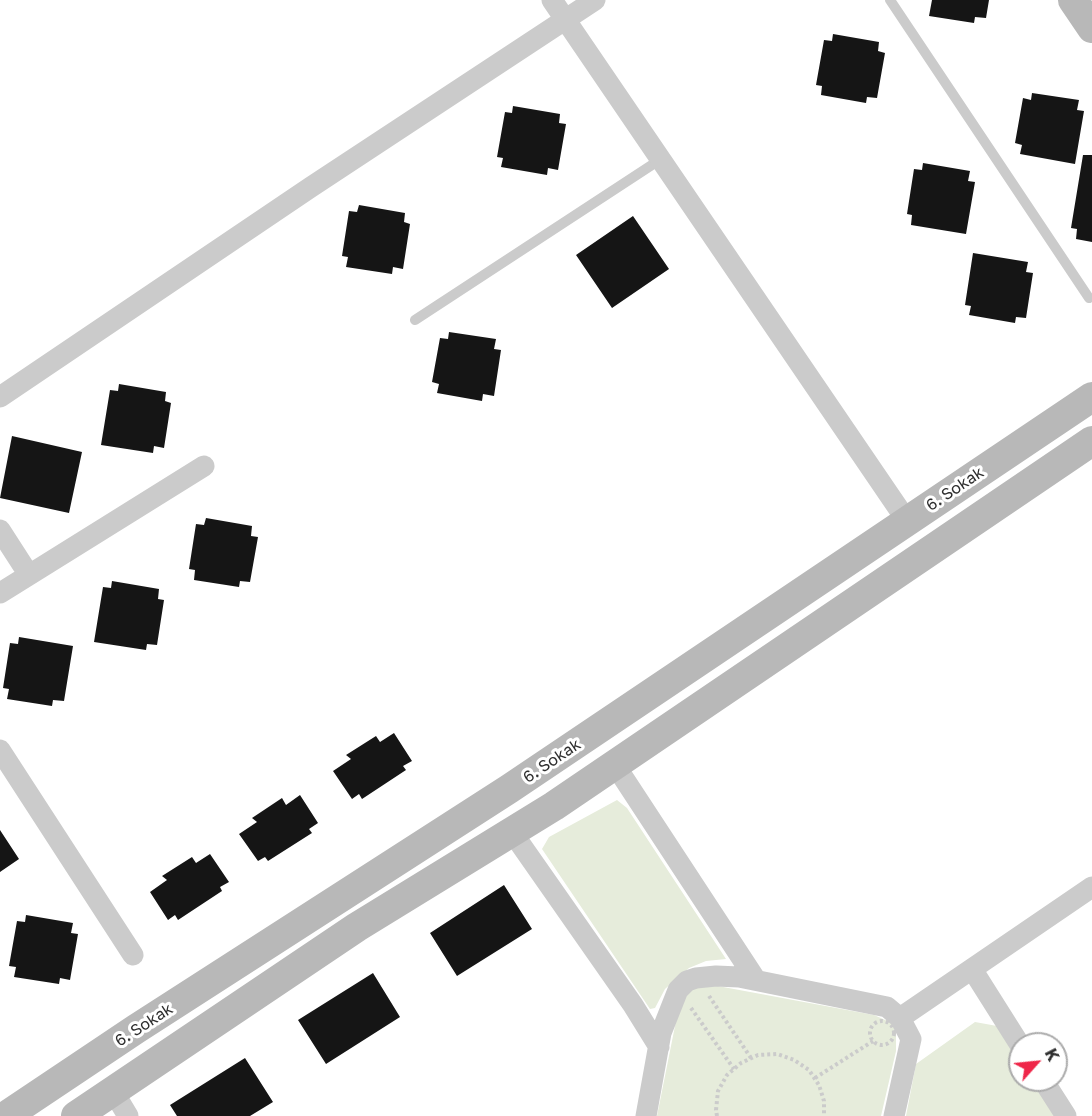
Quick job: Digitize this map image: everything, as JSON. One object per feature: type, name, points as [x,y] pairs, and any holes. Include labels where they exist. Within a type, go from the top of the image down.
[{"type":"street","points":[[552,0],[907,521]]},
{"type":"street","points":[[0,397],[595,0]]},
{"type":"street","points":[[1073,0],[1092,28]]},
{"type":"street","name":"6. Sokak","points":[[6,1116],[136,1029],[509,789],[1092,397]]},
{"type":"street","points":[[76,1116],[121,1104],[357,927],[554,807],[1092,441]]},
{"type":"street","points":[[0,593],[204,466]]},
{"type":"street","points":[[0,530],[29,575]]},
{"type":"street","points":[[0,750],[133,955]]},
{"type":"street","points":[[615,765],[756,980]]},
{"type":"street","points":[[512,832],[633,1005],[658,1047]]},
{"type":"street","points":[[900,1018],[1092,887]]},
{"type":"street","points":[[972,969],[1012,1032]]},
{"type":"street","points":[[646,1116],[658,1047],[678,990],[687,981],[716,976],[756,980],[887,1007],[900,1018],[910,1039],[894,1116]]},
{"type":"street","points":[[1051,1092],[1066,1116]]},
{"type":"lane","points":[[890,0],[1089,298]]},
{"type":"lane","points":[[415,320],[661,159]]},
{"type":"path","points":[[696,978],[751,1058]]},
{"type":"path","points":[[678,990],[734,1069]]},
{"type":"path","points":[[885,1022],[891,1026],[894,1033],[889,1043],[881,1045],[873,1041],[871,1032],[874,1025],[885,1022]]},
{"type":"path","points":[[815,1078],[873,1041]]},
{"type":"path","points":[[717,1116],[718,1091],[727,1075],[741,1063],[758,1055],[777,1054],[794,1060],[809,1070],[819,1085],[824,1101],[824,1116]]},
{"type":"green space","points":[[617,800],[627,808],[726,959],[706,961],[689,968],[665,989],[655,1008],[650,1009],[542,849],[549,837]]},
{"type":"green space","points":[[707,984],[874,1015],[892,1023],[896,1031],[896,1051],[881,1116],[657,1116],[679,1006],[688,991]]},
{"type":"green space","points":[[975,1022],[997,1026],[1008,1043],[1008,1092],[1039,1092],[1055,1116],[906,1116],[916,1064]]},
{"type":"building","points":[[932,0],[989,0],[986,18],[975,17],[974,23],[929,16]]},
{"type":"building","points":[[833,34],[879,42],[878,51],[885,53],[877,98],[867,97],[866,103],[821,95],[822,86],[816,85],[824,40],[832,41]]},
{"type":"building","points":[[1032,93],[1079,100],[1077,110],[1084,111],[1075,164],[1020,154],[1022,145],[1015,143],[1023,98],[1031,100]]},
{"type":"building","points":[[513,106],[560,114],[559,123],[566,124],[558,170],[548,168],[547,175],[501,167],[503,158],[497,157],[505,112],[512,113]]},
{"type":"building","points":[[1083,155],[1092,155],[1092,242],[1076,239],[1077,229],[1071,228]]},
{"type":"building","points":[[923,163],[970,171],[968,181],[975,182],[966,234],[911,225],[912,215],[907,214],[914,169],[922,170]]},
{"type":"building","points":[[359,205],[405,213],[404,222],[410,224],[403,269],[393,267],[392,274],[346,267],[348,257],[342,256],[349,211],[357,212]]},
{"type":"building","points":[[633,216],[669,269],[612,308],[576,255]]},
{"type":"building","points":[[973,253],[1028,262],[1026,272],[1033,273],[1026,318],[1016,317],[1015,323],[969,315],[971,306],[965,305]]},
{"type":"building","points":[[449,332],[496,339],[494,349],[501,350],[494,396],[483,394],[482,401],[437,393],[439,384],[432,382],[440,338],[448,339]]},
{"type":"building","points":[[119,384],[166,392],[165,401],[171,403],[164,448],[154,446],[153,453],[101,445],[110,390],[118,391]]},
{"type":"building","points":[[12,436],[82,452],[69,513],[0,498]]},
{"type":"building","points":[[206,518],[252,526],[251,536],[258,537],[250,582],[240,581],[239,587],[194,580],[195,570],[189,569],[196,524],[204,525]]},
{"type":"building","points":[[112,581],[159,589],[158,599],[164,600],[157,645],[147,644],[146,650],[94,642],[103,587],[111,588]]},
{"type":"building","points":[[19,637],[73,646],[64,701],[53,700],[52,706],[7,699],[9,689],[3,688],[10,643],[18,644]]},
{"type":"building","points":[[394,733],[412,761],[403,766],[406,770],[362,799],[359,794],[352,799],[333,771],[351,759],[346,755],[376,736],[380,742]]},
{"type":"building","points":[[300,795],[318,823],[309,829],[312,833],[268,861],[265,857],[258,861],[239,834],[257,822],[252,818],[282,798],[286,805]]},
{"type":"building","points":[[0,830],[19,859],[0,872]]},
{"type":"building","points":[[210,854],[229,882],[220,887],[222,891],[178,920],[175,915],[168,920],[150,892],[167,880],[162,876],[192,857],[196,863]]},
{"type":"building","points":[[504,885],[532,929],[457,976],[430,933]]},
{"type":"building","points":[[26,915],[73,923],[71,933],[78,934],[70,980],[60,978],[59,984],[14,977],[16,967],[9,966],[17,921],[25,922]]},
{"type":"building","points":[[373,973],[400,1017],[326,1064],[298,1020]]},
{"type":"building","points":[[245,1058],[273,1102],[250,1116],[177,1116],[170,1105]]}]
